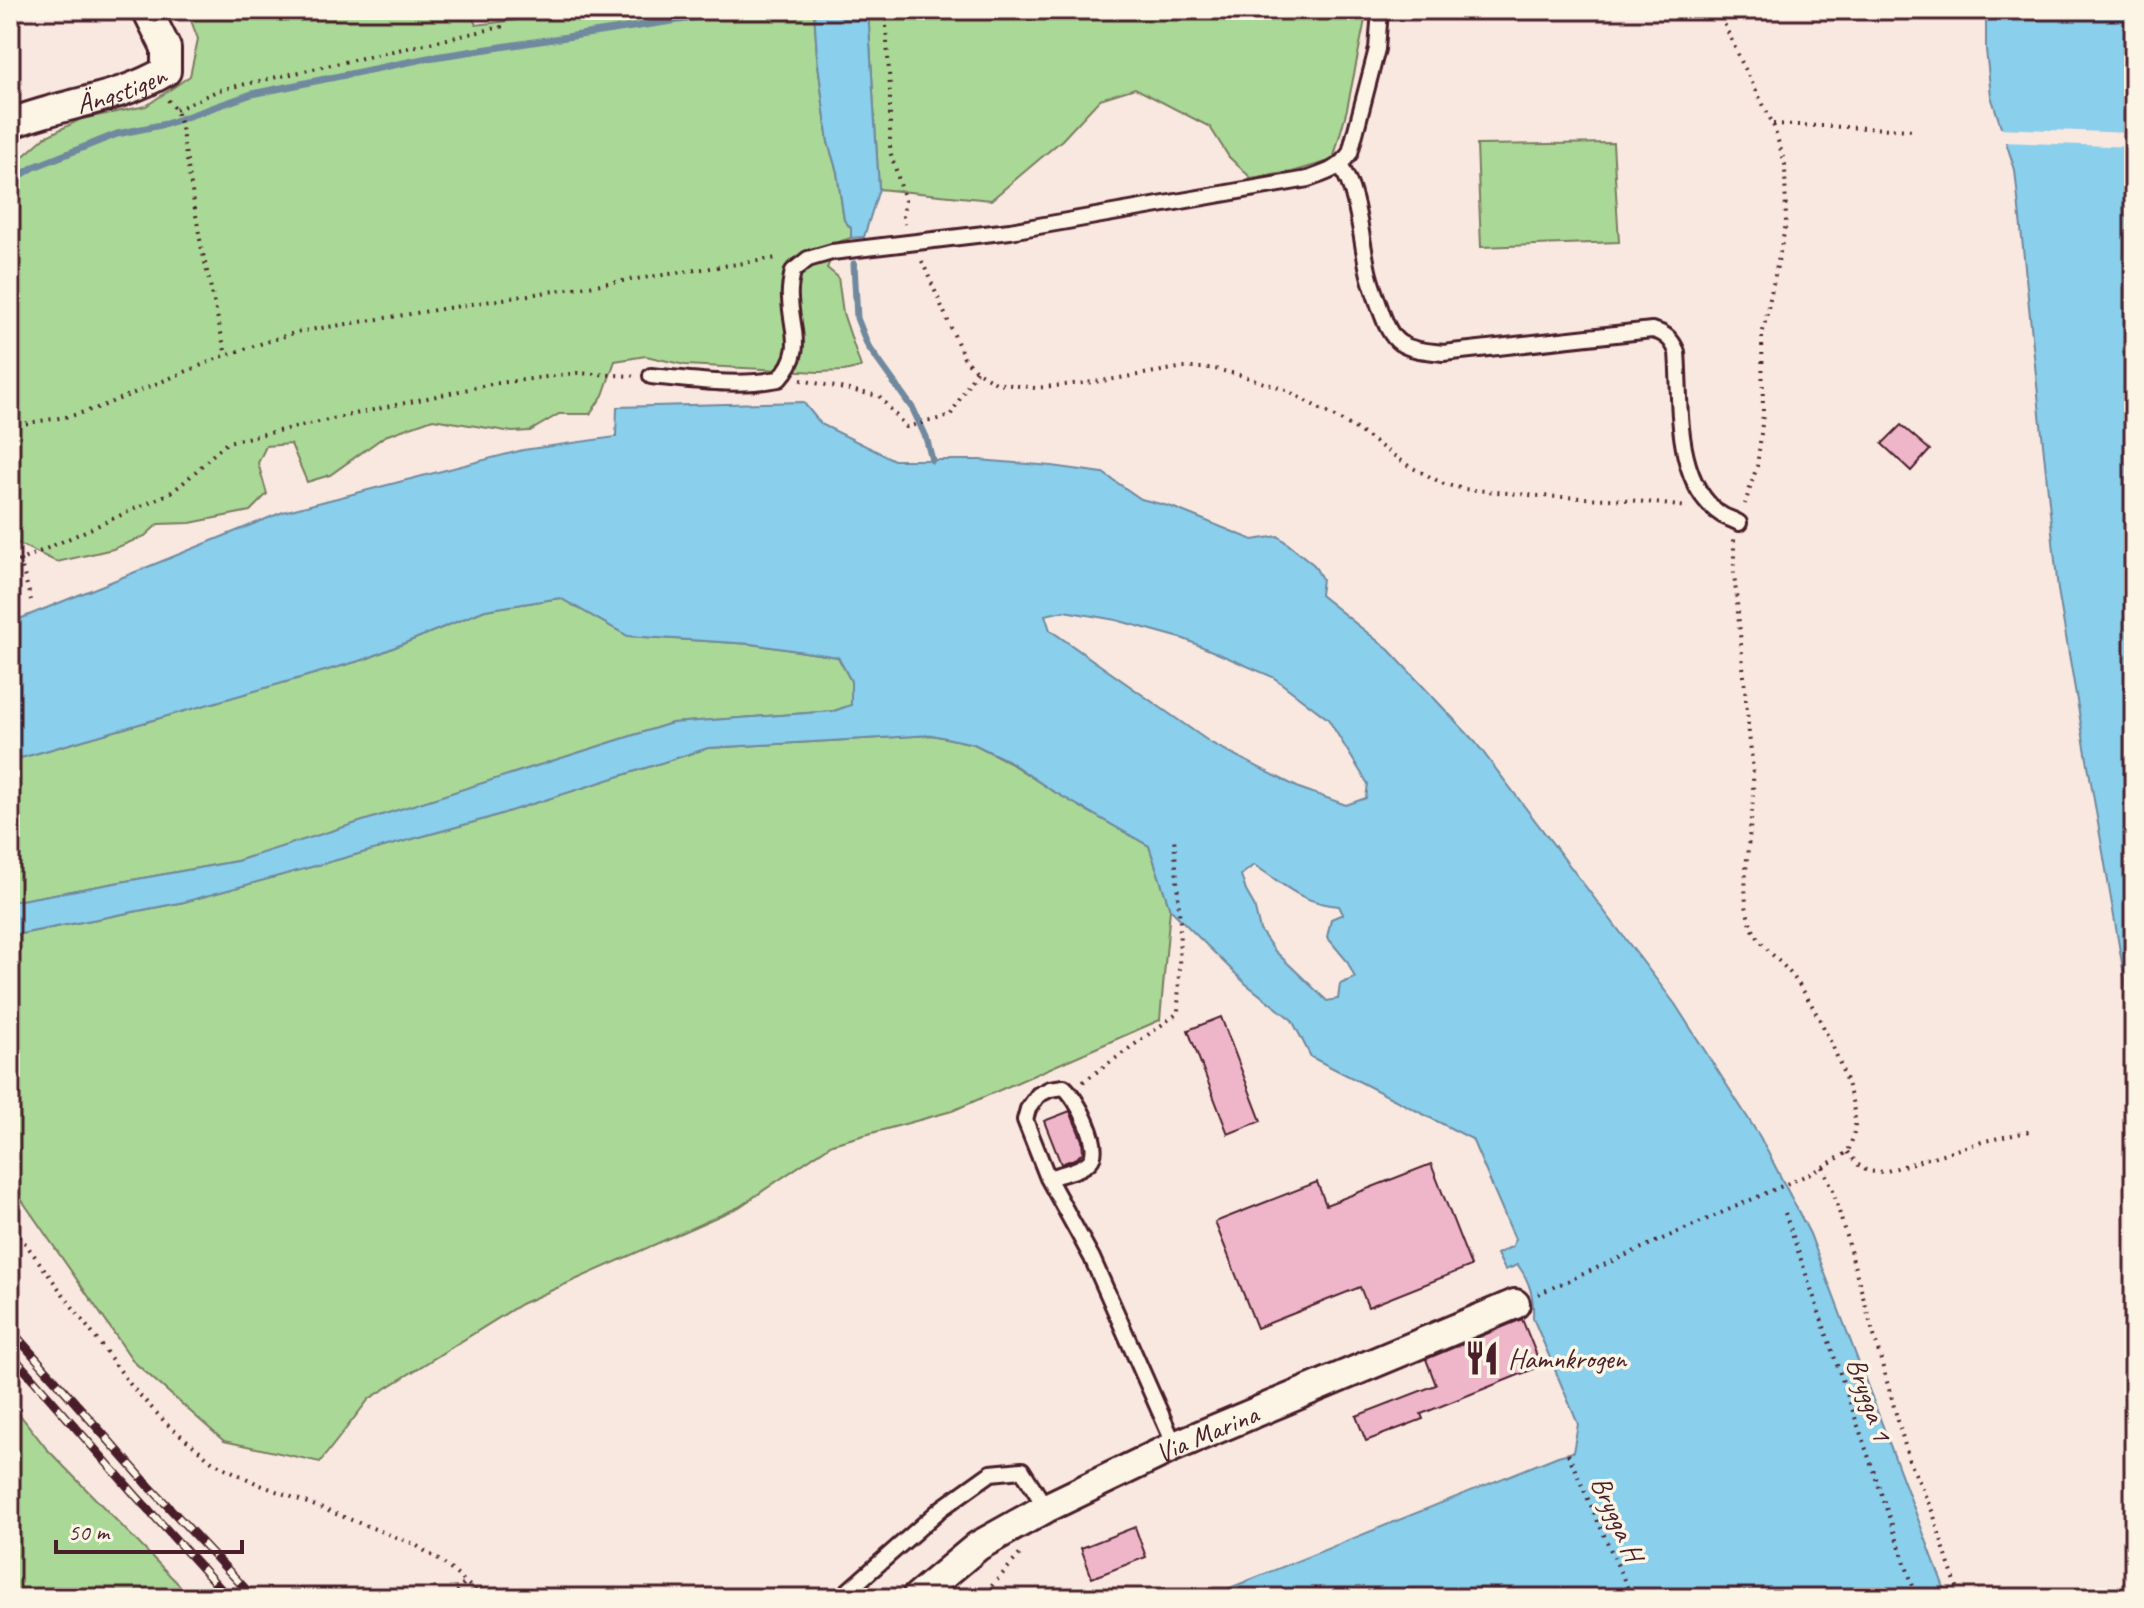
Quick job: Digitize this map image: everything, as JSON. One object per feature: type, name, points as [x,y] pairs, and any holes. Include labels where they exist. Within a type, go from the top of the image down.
[{"type":"street","name":"Ängstigen","points":[[10,124],[37,113],[136,86],[166,71],[166,48],[147,10]]},
{"type":"street","name":"Via Marina","points":[[924,1595],[978,1546],[1046,1508],[1175,1446],[1515,1304]]},
{"type":"lane","points":[[651,376],[729,384],[779,379],[793,361],[796,343],[790,296],[793,271],[808,259],[832,252],[1010,231],[1308,179],[1340,166],[1350,153],[1377,49],[1380,10]]},
{"type":"lane","points":[[1340,166],[1352,194],[1369,275],[1386,324],[1397,341],[1412,349],[1443,353],[1652,330],[1664,333],[1677,352],[1686,463],[1708,501],[1721,514],[1739,523]]},
{"type":"lane","points":[[1048,1178],[1092,1160],[1093,1141],[1078,1104],[1064,1087],[1038,1095],[1028,1109],[1025,1120],[1048,1178],[1092,1258],[1175,1446]]},
{"type":"lane","points":[[840,1598],[942,1508],[991,1473],[1022,1470],[1046,1508]]},
{"type":"path","points":[[226,355],[201,245],[177,113],[219,90],[501,27],[499,10]]},
{"type":"path","points":[[885,10],[890,151],[905,200],[903,217],[964,358],[976,371],[996,383],[1035,388],[1179,368],[1211,368],[1286,390],[1353,427],[1409,466],[1444,484],[1464,489],[1699,508],[1708,501]]},
{"type":"path","points":[[1515,1304],[1816,1171],[1848,1152],[1855,1126],[1854,1106],[1842,1070],[1806,996],[1754,934],[1745,905],[1754,787],[1733,542],[1757,466],[1763,414],[1762,336],[1786,224],[1785,164],[1773,124],[1718,10]]},
{"type":"path","points":[[1773,124],[1915,130]]},
{"type":"path","points":[[10,426],[71,416],[100,407],[226,355],[297,332],[794,256],[802,262]]},
{"type":"path","points":[[786,371],[799,379],[879,396],[906,427],[950,416],[976,371]]},
{"type":"path","points":[[10,565],[170,493],[228,442],[491,384],[577,373],[651,376]]},
{"type":"path","points":[[20,560],[31,600]]},
{"type":"path","points":[[1070,1092],[1178,1013],[1180,924],[1174,837]]},
{"type":"path","points":[[1848,1152],[1861,1168],[1872,1173],[2032,1131]]},
{"type":"path","points":[[1823,1167],[1833,1190],[1909,1460],[1933,1513],[1961,1598]]},
{"type":"path","name":"Brygga 1","points":[[1785,1213],[1917,1598]]},
{"type":"path","points":[[10,1223],[133,1388],[166,1423],[213,1462],[258,1484],[414,1544],[442,1562],[484,1598]]},
{"type":"path","name":"Brygga H","points":[[1568,1454],[1632,1598]]},
{"type":"path","points":[[452,1598],[466,1581]]},
{"type":"path","points":[[1935,1598],[1946,1594]]},
{"type":"green space","points":[[187,10],[469,10],[476,25],[516,20],[532,10],[814,10],[828,142],[837,172],[844,220],[851,228],[851,238],[838,242],[827,268],[838,277],[843,313],[861,367],[819,372],[685,365],[646,356],[615,361],[603,395],[590,414],[559,414],[530,431],[512,432],[433,419],[385,436],[330,475],[307,482],[291,444],[266,446],[258,463],[267,494],[250,511],[190,523],[158,524],[145,536],[113,549],[57,562],[19,544],[10,537],[10,168],[45,137],[81,119],[146,106],[190,76],[198,39]]},
{"type":"green space","points":[[868,10],[1367,10],[1333,160],[1292,172],[1251,178],[1229,157],[1210,127],[1135,88],[1100,99],[1062,140],[991,200],[879,189]]},
{"type":"green space","points":[[1613,143],[1619,242],[1481,247],[1477,145]]},
{"type":"green space","points":[[560,598],[628,636],[751,644],[838,657],[851,681],[851,705],[834,711],[672,723],[237,861],[10,902],[10,761],[366,659],[485,610]]},
{"type":"green space","points":[[932,735],[974,744],[1149,846],[1170,909],[1160,1020],[952,1111],[832,1144],[739,1207],[521,1304],[369,1399],[320,1462],[224,1441],[134,1362],[10,1183],[10,936],[184,902],[485,819],[708,748]]},
{"type":"green space","points":[[10,1402],[46,1448],[192,1598],[10,1598]]},
{"type":"water","points":[[814,10],[868,10],[879,189],[864,237],[851,238],[851,228],[844,220],[837,172],[828,142]]},
{"type":"water","points":[[1991,10],[2134,10],[2134,1033],[2058,590],[2015,170],[1991,96],[1986,15]]},
{"type":"water","points":[[803,402],[821,424],[894,460],[979,460],[1103,473],[1141,499],[1172,507],[1253,540],[1278,536],[1314,565],[1322,579],[1320,595],[1389,650],[1476,743],[1675,1004],[1760,1137],[1810,1234],[1948,1598],[1205,1598],[1573,1452],[1578,1424],[1533,1318],[1532,1296],[1526,1278],[1518,1265],[1505,1270],[1497,1254],[1513,1246],[1515,1239],[1472,1139],[1311,1057],[1292,1020],[1246,984],[1170,909],[1149,846],[1051,790],[1007,760],[974,744],[932,735],[708,748],[485,819],[184,902],[10,936],[10,902],[237,861],[672,723],[834,711],[851,705],[851,681],[838,657],[751,644],[628,636],[560,598],[485,610],[366,659],[10,761],[10,623],[283,512],[523,450],[616,437],[617,407]],"holes":[[[1064,611],[1116,620],[1184,639],[1273,677],[1328,719],[1368,784],[1366,798],[1346,805],[1299,788],[1211,743],[1050,630],[1045,615]],[[1254,865],[1303,897],[1339,906],[1343,914],[1331,919],[1327,937],[1347,961],[1355,978],[1340,984],[1338,999],[1327,1001],[1274,950],[1260,930],[1254,905],[1241,875]]]},
{"type":"pier","points":[[1997,128],[2134,133],[2134,147],[2002,142]]},
{"type":"building","points":[[1901,425],[1930,450],[1911,471],[1882,444]]},
{"type":"building","points":[[1221,1017],[1261,1121],[1228,1134],[1188,1030]]},
{"type":"building","points":[[1070,1111],[1082,1140],[1083,1152],[1061,1164],[1044,1121]]},
{"type":"building","points":[[1431,1164],[1471,1266],[1368,1307],[1360,1287],[1257,1328],[1215,1222],[1317,1182],[1326,1205]]},
{"type":"building","name":"Hamnkrogen","points":[[1522,1319],[1541,1366],[1421,1414],[1423,1419],[1366,1441],[1356,1416],[1436,1385],[1426,1359]]},
{"type":"building","points":[[1135,1527],[1146,1557],[1092,1578],[1081,1548]]},
{"type":"waterway","points":[[10,182],[34,167],[117,134],[166,124],[252,94],[428,58],[745,10]]},
{"type":"waterway","points":[[854,264],[857,318],[868,346],[913,409],[926,437],[932,460]]},
{"type":"railway","points":[[10,1329],[149,1486],[254,1598]]},
{"type":"railway","points":[[10,1353],[229,1598]]},
{"type":"place","name":"Hamnkrogen","points":[[1482,1358]]}]
